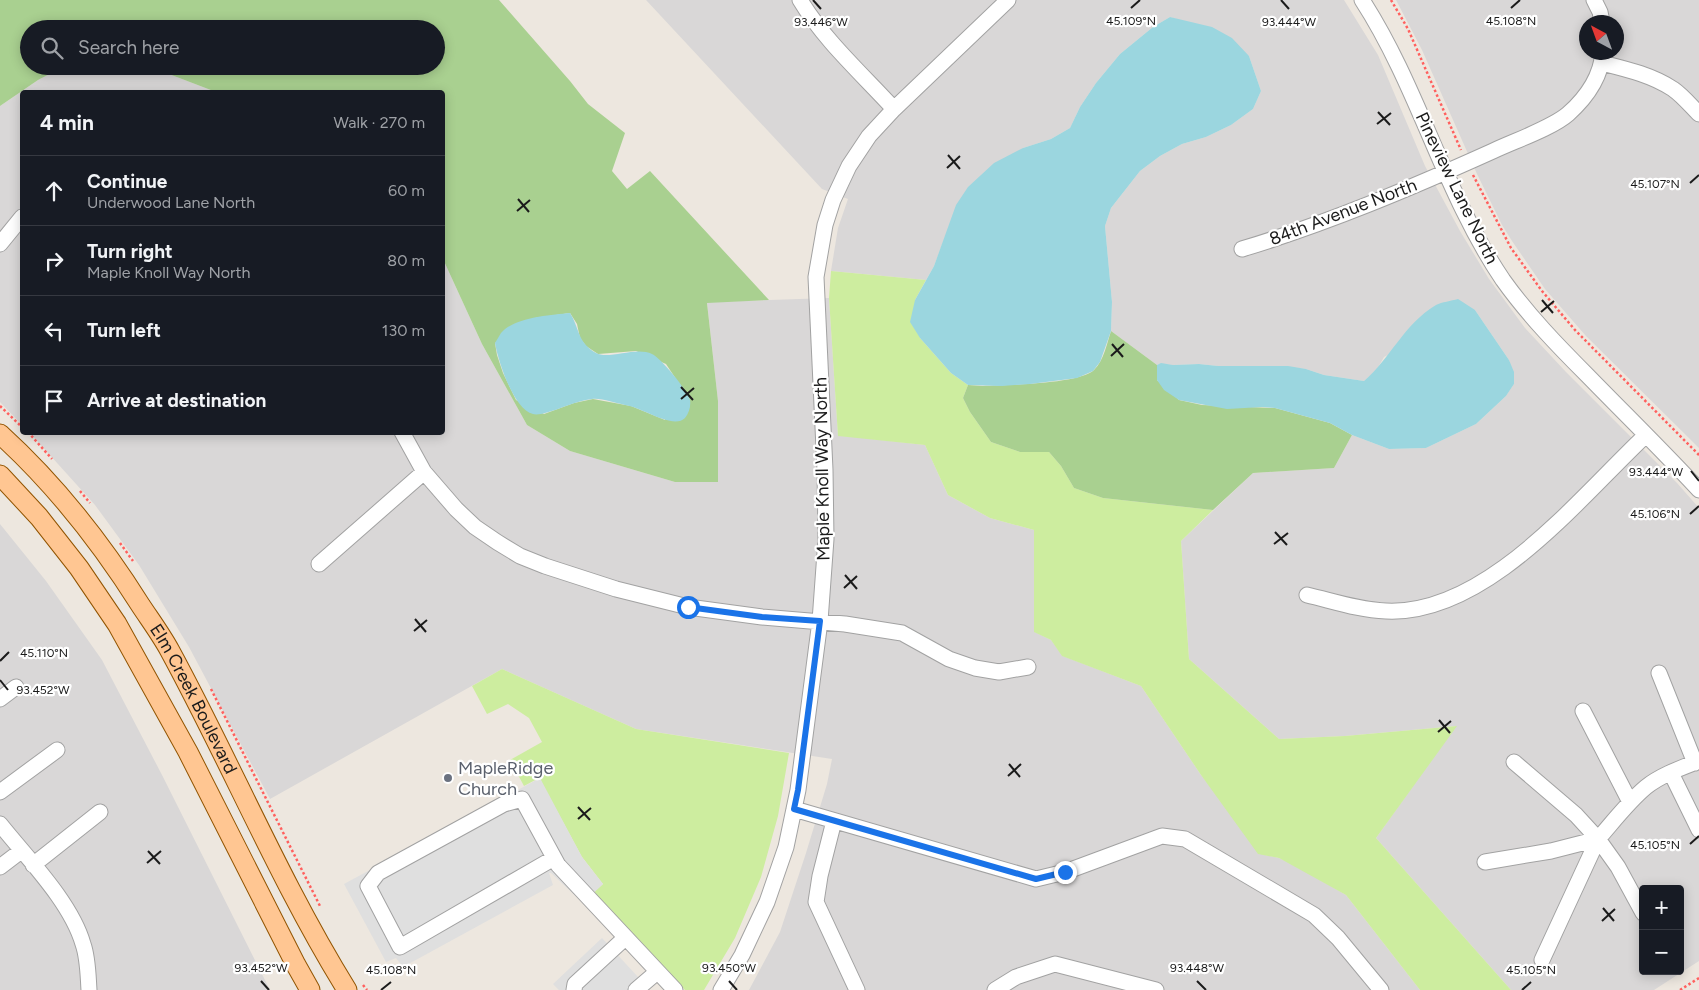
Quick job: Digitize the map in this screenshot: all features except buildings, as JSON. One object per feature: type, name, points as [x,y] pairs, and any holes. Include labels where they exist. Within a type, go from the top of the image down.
[{"type":"main road","name":"Elm Creek Boulevard","points":[[0,434],[75,514],[123,578],[169,650],[284,875],[328,959],[347,990]]},
{"type":"main road","name":"Elm Creek Boulevard","points":[[0,475],[39,518],[79,568],[117,624],[188,752],[310,990]]},
{"type":"street","points":[[800,0],[831,41],[894,109]]},
{"type":"street","name":"Maple Knoll Way North","points":[[720,990],[742,955],[767,902],[786,848],[798,790],[820,621],[826,539],[825,470],[816,277],[825,225],[833,200],[849,166],[869,136],[894,109],[1008,0]]},
{"type":"street","name":"Pineview Lane North","points":[[1362,0],[1400,69],[1477,236],[1503,280],[1535,321],[1699,490]]},
{"type":"street","points":[[1594,0],[1601,15]]},
{"type":"street","name":"84th Avenue North","points":[[1242,249],[1293,234],[1355,210],[1446,172],[1567,115],[1583,98],[1596,79],[1601,60]]},
{"type":"street","points":[[1607,60],[1656,80],[1673,90],[1699,114]]},
{"type":"street","points":[[0,244],[20,219]]},
{"type":"street","points":[[404,435],[424,472],[456,510],[475,527],[520,556],[545,566],[616,589],[688,607],[762,617],[820,621],[902,633],[949,659],[975,668],[999,672],[1028,668]]},
{"type":"street","points":[[1307,595],[1352,606],[1386,611],[1423,607],[1442,602],[1468,590],[1532,546],[1646,435]]},
{"type":"street","points":[[319,564],[424,472]]},
{"type":"street","points":[[1542,960],[1598,839],[1630,802],[1648,786],[1670,773],[1697,762],[1659,673]]},
{"type":"street","points":[[0,699],[16,687]]},
{"type":"street","points":[[1584,711],[1630,802]]},
{"type":"street","points":[[0,792],[58,750]]},
{"type":"street","points":[[1514,762],[1576,814],[1598,839],[1618,867],[1639,906]]},
{"type":"street","points":[[1670,773],[1699,830]]},
{"type":"street","points":[[554,858],[400,947],[368,886],[378,873],[504,804],[522,799],[558,865],[674,990]]},
{"type":"street","points":[[794,809],[1036,879],[1065,872],[1162,836],[1185,839],[1314,915],[1338,938],[1381,990]]},
{"type":"street","points":[[33,865],[100,812]]},
{"type":"street","points":[[834,821],[820,876],[816,902],[857,990]]},
{"type":"street","points":[[0,824],[74,919],[84,945],[89,990]]},
{"type":"street","points":[[1485,862],[1550,851],[1598,839]]},
{"type":"street","points":[[0,867],[21,851]]},
{"type":"street","points":[[574,990],[575,984],[625,938]]},
{"type":"street","points":[[995,990],[1016,977],[1055,964],[1156,990]]},
{"type":"street","points":[[636,990],[656,972]]},
{"type":"path","points":[[1391,0],[1408,29],[1467,162],[1511,248],[1542,291],[1575,330],[1699,455]]},
{"type":"path","points":[[0,406],[20,425]]},
{"type":"path","points":[[1680,990],[1699,978]]},
{"type":"shaded area","points":[[646,0],[1344,0],[1378,55],[1425,166],[1460,231],[1489,279],[1525,328],[1566,372],[1677,483],[1699,508],[1699,961],[1684,971],[1684,885],[1639,885],[1639,975],[1677,975],[1654,990],[1511,990],[1376,838],[1456,726],[1345,736],[1279,739],[1189,659],[1181,541],[1253,473],[1334,468],[1352,435],[1389,449],[1426,448],[1476,424],[1506,396],[1514,384],[1509,360],[1475,310],[1384,357],[1376,371],[1364,381],[1324,375],[1306,369],[1199,364],[1157,365],[1111,331],[1112,302],[1105,226],[1111,208],[1140,171],[1160,156],[1182,144],[1206,137],[1231,125],[1253,109],[1261,91],[1249,56],[1186,22],[1170,17],[1153,27],[1120,54],[1096,83],[1080,107],[1070,128],[1051,139],[1023,148],[945,237],[934,266],[926,280],[831,271],[838,228],[848,199],[822,189]]},
{"type":"shaded area","points":[[1396,0],[1699,0],[1699,448],[1586,336],[1545,289],[1502,225],[1477,174],[1422,50]]},
{"type":"shaded area","points":[[48,75],[172,75],[211,90],[23,90]]},
{"type":"shaded area","points":[[20,92],[20,423],[0,402],[0,106]]},
{"type":"shaded area","points":[[445,263],[482,344],[527,425],[570,451],[675,482],[718,482],[718,401],[707,302],[829,298],[838,435],[925,445],[948,495],[990,518],[1034,530],[1035,632],[1051,640],[1063,656],[1141,686],[1201,775],[1265,855],[1279,858],[1298,867],[1346,895],[1420,990],[749,990],[780,932],[827,784],[832,759],[636,729],[502,669],[270,799],[189,647],[139,565],[95,505],[32,435],[445,435]]},
{"type":"shaded area","points":[[0,524],[46,581],[102,660],[270,990],[0,990]]},
{"type":"shaded area","points":[[540,778],[582,857],[603,884],[583,903],[549,873],[553,885],[403,967],[396,958],[386,962],[344,884]]},
{"type":"shaded area","points":[[602,938],[650,990],[559,990],[553,984]]},
{"type":"green space","points":[[0,0],[499,0],[588,104],[625,133],[612,171],[627,189],[650,171],[769,300],[707,303],[718,401],[718,482],[675,482],[570,451],[527,425],[482,344],[445,263],[445,90],[211,90],[172,75],[445,75],[445,20],[20,20],[20,75],[48,75],[23,90],[20,90],[20,92],[0,106]],"holes":[[[570,313],[577,324],[580,338],[586,346],[598,354],[636,351],[666,364],[676,379],[665,420],[631,406],[593,399],[574,403],[544,414],[516,400],[503,373],[495,343],[535,318]]]},
{"type":"green space","points":[[831,271],[926,280],[915,300],[920,338],[951,373],[968,385],[963,398],[970,412],[991,442],[1020,452],[1049,452],[1061,466],[1074,488],[1103,498],[1213,510],[1181,541],[1189,659],[1279,739],[1345,736],[1457,726],[1376,838],[1511,990],[1420,990],[1346,895],[1279,858],[1258,854],[1201,775],[1141,686],[1062,656],[1051,640],[1034,632],[1034,530],[990,518],[948,495],[925,445],[838,436],[829,298]]},
{"type":"green space","points":[[1111,331],[1157,365],[1157,380],[1179,400],[1202,405],[1275,408],[1330,423],[1352,435],[1334,468],[1253,473],[1213,510],[1103,498],[1074,488],[1061,466],[1049,452],[1020,452],[991,442],[970,412],[963,398],[968,385],[1042,383],[1086,375],[1094,370],[1100,361]]},
{"type":"green space","points":[[502,669],[636,729],[789,753],[778,816],[761,877],[735,938],[704,990],[685,990],[594,892],[603,884],[582,857],[539,778],[524,786],[510,760],[542,742],[529,718],[508,704],[487,714],[472,686]]},
{"type":"water","points":[[1170,17],[1212,27],[1232,38],[1249,56],[1261,91],[1253,109],[1231,125],[1206,137],[1182,144],[1160,156],[1140,171],[1111,208],[1105,226],[1112,302],[1111,331],[1100,362],[1093,371],[1077,378],[1030,384],[1002,386],[968,385],[951,373],[920,338],[910,322],[915,300],[934,266],[956,205],[968,187],[994,163],[1023,148],[1051,139],[1070,128],[1080,107],[1096,83],[1120,54],[1153,27]]},
{"type":"water","points":[[1458,299],[1475,310],[1509,360],[1514,372],[1514,384],[1506,396],[1476,424],[1426,448],[1389,449],[1352,435],[1330,423],[1275,408],[1227,409],[1179,400],[1164,390],[1157,380],[1157,365],[1161,363],[1173,365],[1288,366],[1324,375],[1364,381],[1425,313],[1438,304]]},
{"type":"water","points":[[570,313],[582,340],[596,353],[608,355],[638,351],[652,354],[656,357],[679,383],[690,400],[688,414],[685,418],[680,421],[665,420],[632,407],[596,399],[580,401],[541,414],[533,414],[526,411],[513,395],[495,343],[501,333],[515,323],[533,318]]},
{"type":"place","name":"MapleRidge Church","points":[[448,778]]},
{"type":"route","points":[[688,607],[762,617],[820,621],[794,809],[1036,879],[1065,872]]}]
